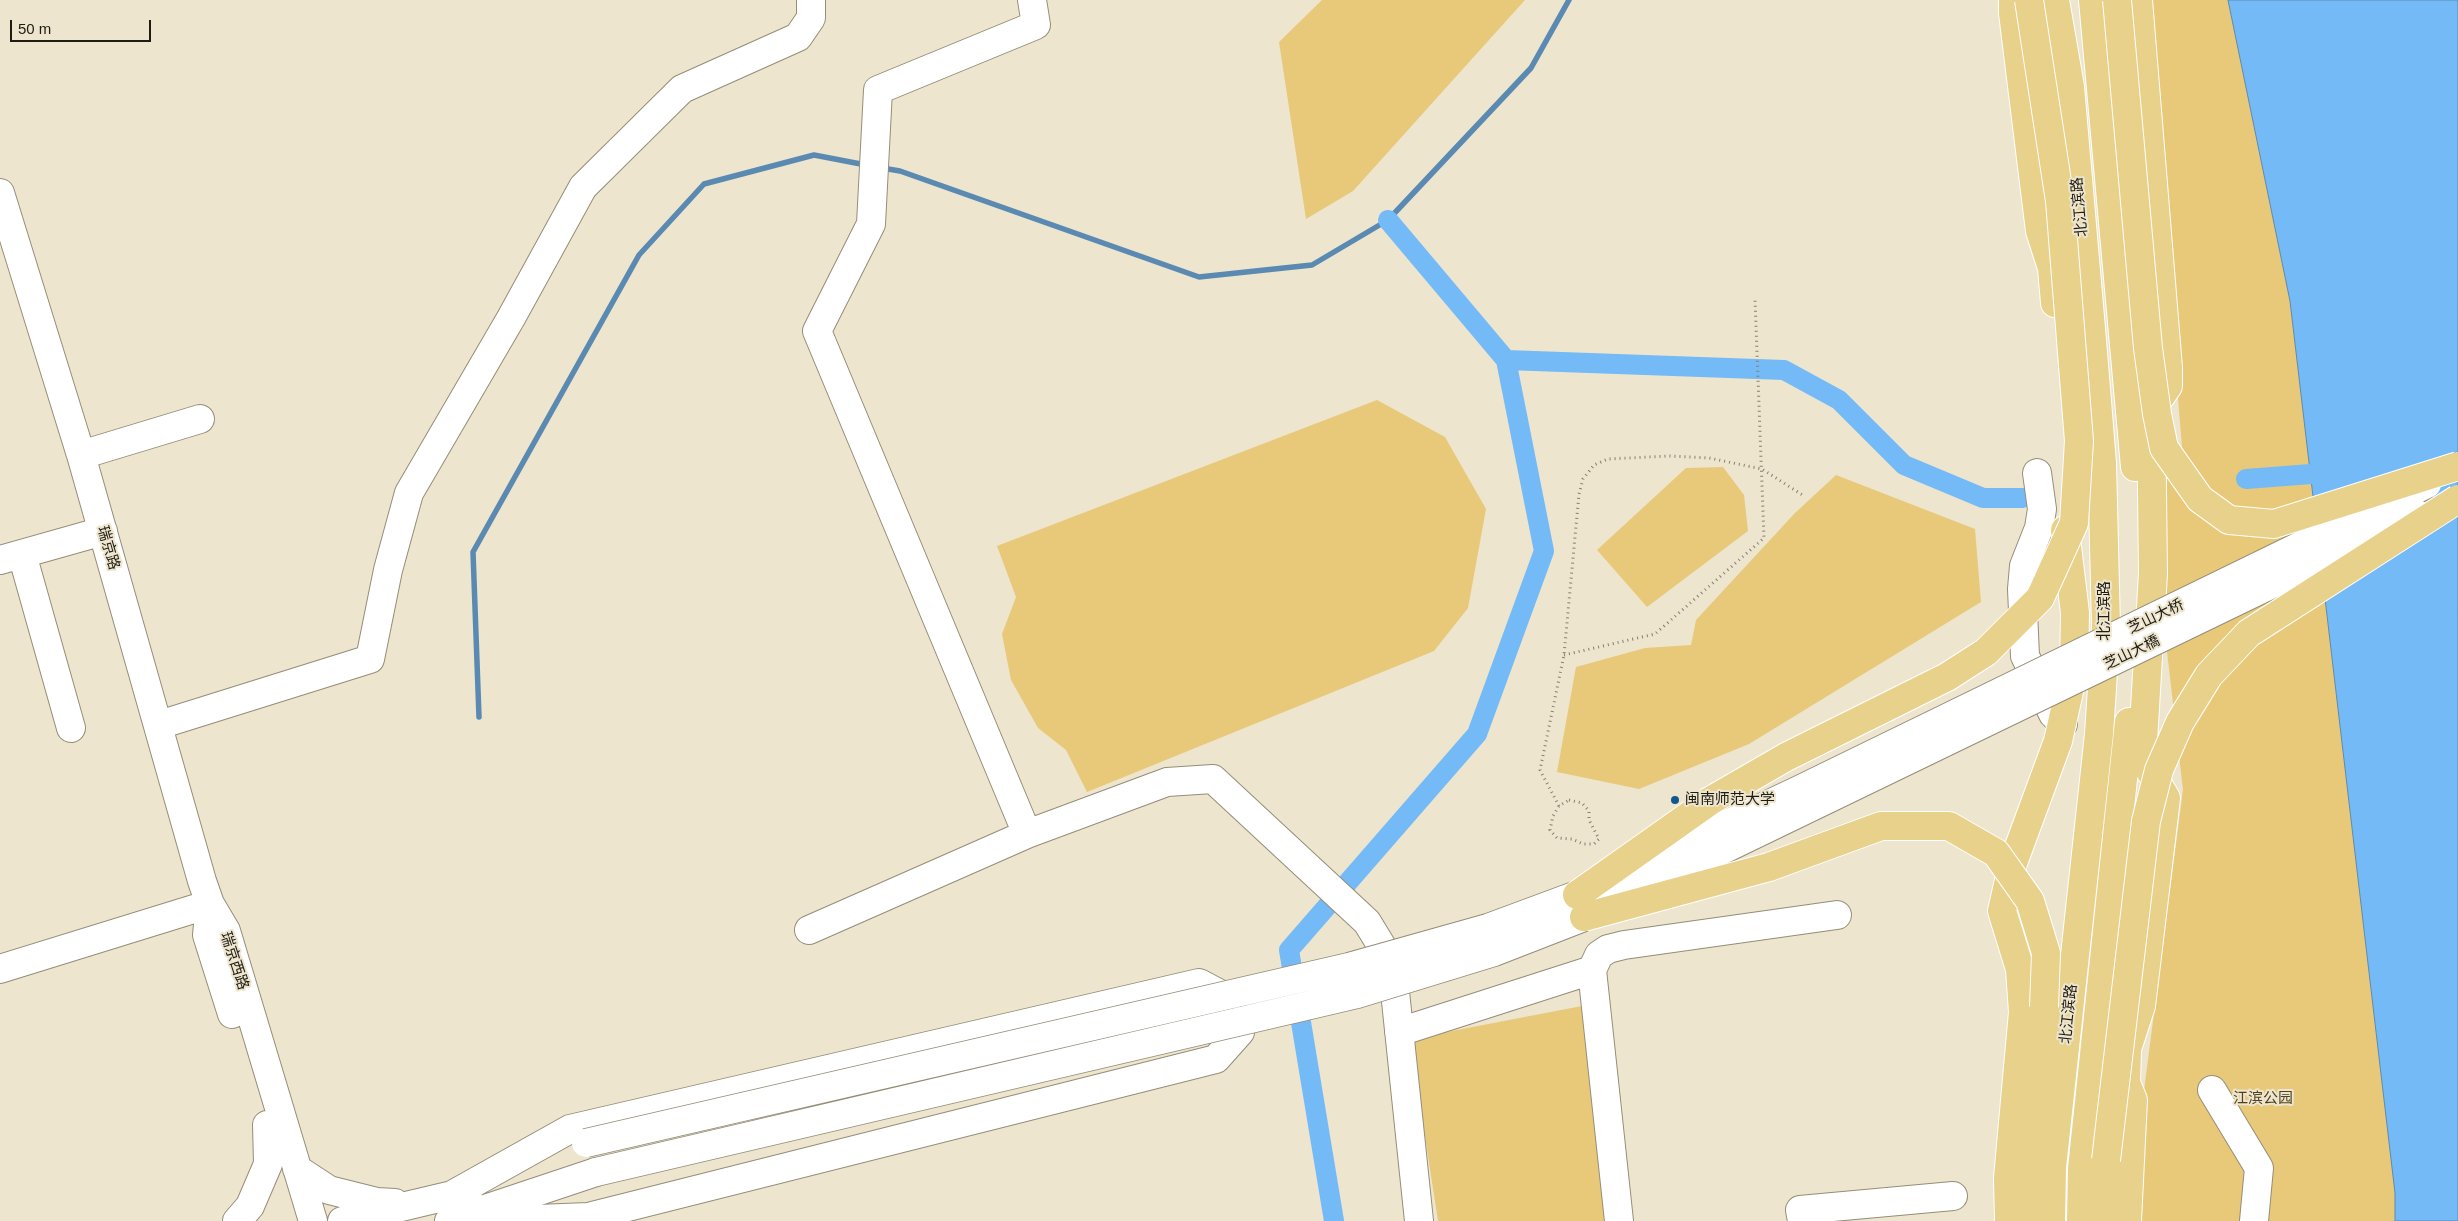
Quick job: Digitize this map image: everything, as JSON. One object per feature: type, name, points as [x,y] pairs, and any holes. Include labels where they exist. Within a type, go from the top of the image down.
[{"type":"main road","points":[[2009,1221],[2008,1178],[2023,1012],[2020,968],[2002,912],[2013,863],[2062,724],[2074,669],[2075,613],[2063,516],[2069,453],[2052,268],[2040,231],[2013,13],[2013,0]]},
{"type":"main road","points":[[1581,906],[1710,801],[1786,757],[1947,677],[1986,652],[2040,598],[2074,523],[2079,442],[2060,201],[2029,0]]},
{"type":"main road","name":"北江滨路","points":[[2051,1221],[2052,1167],[2099,734],[2106,626],[2102,463],[2092,340],[2070,87],[2055,0]]},
{"type":"main road","name":"北江滨路","points":[[2081,1221],[2082,1169],[2128,737],[2137,617],[2135,467],[2093,0]]},
{"type":"main road","points":[[2117,0],[2148,348],[2157,414],[2164,448],[2200,499],[2230,520],[2274,524],[2458,467]]},
{"type":"main road","points":[[2127,1221],[2133,1100],[2126,1083],[2126,1049],[2141,1006],[2166,798],[2146,764],[2143,741],[2153,573],[2151,410],[2168,386],[2168,368],[2138,0]]},
{"type":"main road","points":[[2104,1221],[2106,1160],[2146,821],[2159,770],[2180,722],[2209,675],[2249,633],[2458,499]]},
{"type":"main road","points":[[1581,906],[1770,867],[1881,826],[1948,826],[1996,853],[2030,901],[2046,953],[2029,1221]]},
{"type":"street","points":[[159,725],[370,659],[388,570],[409,493],[511,318],[582,187],[682,89],[798,37],[811,18],[810,0]]},
{"type":"street","points":[[1027,834],[817,331],[871,224],[878,90],[1036,25],[1032,0]]},
{"type":"street","name":"瑞京路","points":[[0,193],[81,456],[210,904]]},
{"type":"street","points":[[81,456],[200,419]]},
{"type":"street","name":"芝山大桥","points":[[1802,801],[2458,467]]},
{"type":"street","points":[[2037,473],[2042,509],[2039,528],[2024,566],[2022,589],[2025,656],[2053,714],[2062,724]]},
{"type":"street","name":"芝山大橋","points":[[1802,801],[2458,494]]},
{"type":"street","points":[[71,728],[11,557],[103,531]]},
{"type":"street","points":[[809,930],[1027,834],[1167,782],[1213,779],[1306,868],[1367,922],[1392,964],[1419,1221]]},
{"type":"street","points":[[297,1169],[329,1190],[377,1202],[451,1208],[596,1172],[1357,994],[1494,952],[1581,906],[1802,801]]},
{"type":"street","points":[[0,969],[210,904]]},
{"type":"street","name":"瑞京西路","points":[[210,904],[207,935],[267,1125],[293,1221]]},
{"type":"street","name":"瑞京西路","points":[[210,904],[226,932],[313,1221]]},
{"type":"street","points":[[451,1208],[586,1143],[1349,967],[1488,928],[1581,906]]},
{"type":"street","points":[[1619,1221],[1592,970],[1599,954],[1608,949],[1837,914]]},
{"type":"street","points":[[1399,1032],[1592,970]]},
{"type":"street","points":[[451,1208],[570,1129],[1200,983],[1236,1002],[1240,1032],[1216,1059],[588,1217],[488,1221]]},
{"type":"street","points":[[2212,1090],[2259,1168],[2254,1221]]},
{"type":"street","points":[[238,1221],[250,1206],[268,1164],[267,1125]]},
{"type":"street","points":[[1802,1221],[1800,1210],[1954,1196]]},
{"type":"street","points":[[342,1221],[418,1204]]},
{"type":"path","points":[[1564,655],[1655,634],[1764,538],[1755,299]]},
{"type":"path","points":[[1559,806],[1540,770],[1564,655],[1579,494],[1583,479],[1594,465],[1608,459],[1668,456],[1709,458],[1762,469],[1804,496]]},
{"type":"path","points":[[1569,800],[1582,803],[1589,811],[1589,820],[1599,839],[1594,844],[1583,844],[1557,838],[1550,830],[1553,816],[1559,806],[1569,800]]},
{"type":"green space","points":[[1322,0],[1525,0],[1353,191],[1306,219],[1279,42]]},
{"type":"green space","name":"江滨公园","points":[[2145,0],[2228,0],[2290,301],[2395,1193],[2395,1221],[2137,1221],[2143,1098],[2183,790],[2148,487],[2184,471]]},
{"type":"green space","points":[[1377,400],[1445,437],[1486,509],[1468,608],[1434,651],[1087,792],[1066,750],[1038,728],[1011,680],[1002,634],[1016,597],[997,546]]},
{"type":"green space","points":[[1723,467],[1744,495],[1748,531],[1647,607],[1597,550],[1686,468]]},
{"type":"green space","points":[[1836,475],[1975,529],[1981,602],[1749,744],[1639,789],[1557,772],[1576,667],[1645,648],[1691,645],[1696,620],[1795,513]]},
{"type":"green space","points":[[1582,1006],[1607,1221],[1438,1221],[1410,1039]]},
{"type":"water","points":[[2228,0],[2458,0],[2458,1221],[2395,1221],[2395,1193],[2290,301]]},
{"type":"waterway","points":[[882,168],[900,171],[1199,277],[1312,265],[1388,220],[1531,68],[1569,0]]},
{"type":"waterway","points":[[479,717],[473,552],[639,255],[704,184],[814,155],[866,165]]},
{"type":"waterway","points":[[1388,220],[1506,360]]},
{"type":"waterway","points":[[1334,1221],[1289,950],[1477,734],[1544,551],[1506,360],[1784,370],[1839,400],[1904,465],[1983,498],[2023,498]]},
{"type":"waterway","points":[[2246,479],[2311,474]]},
{"type":"place","name":"闽南师范大学","points":[[1675,800]]}]
